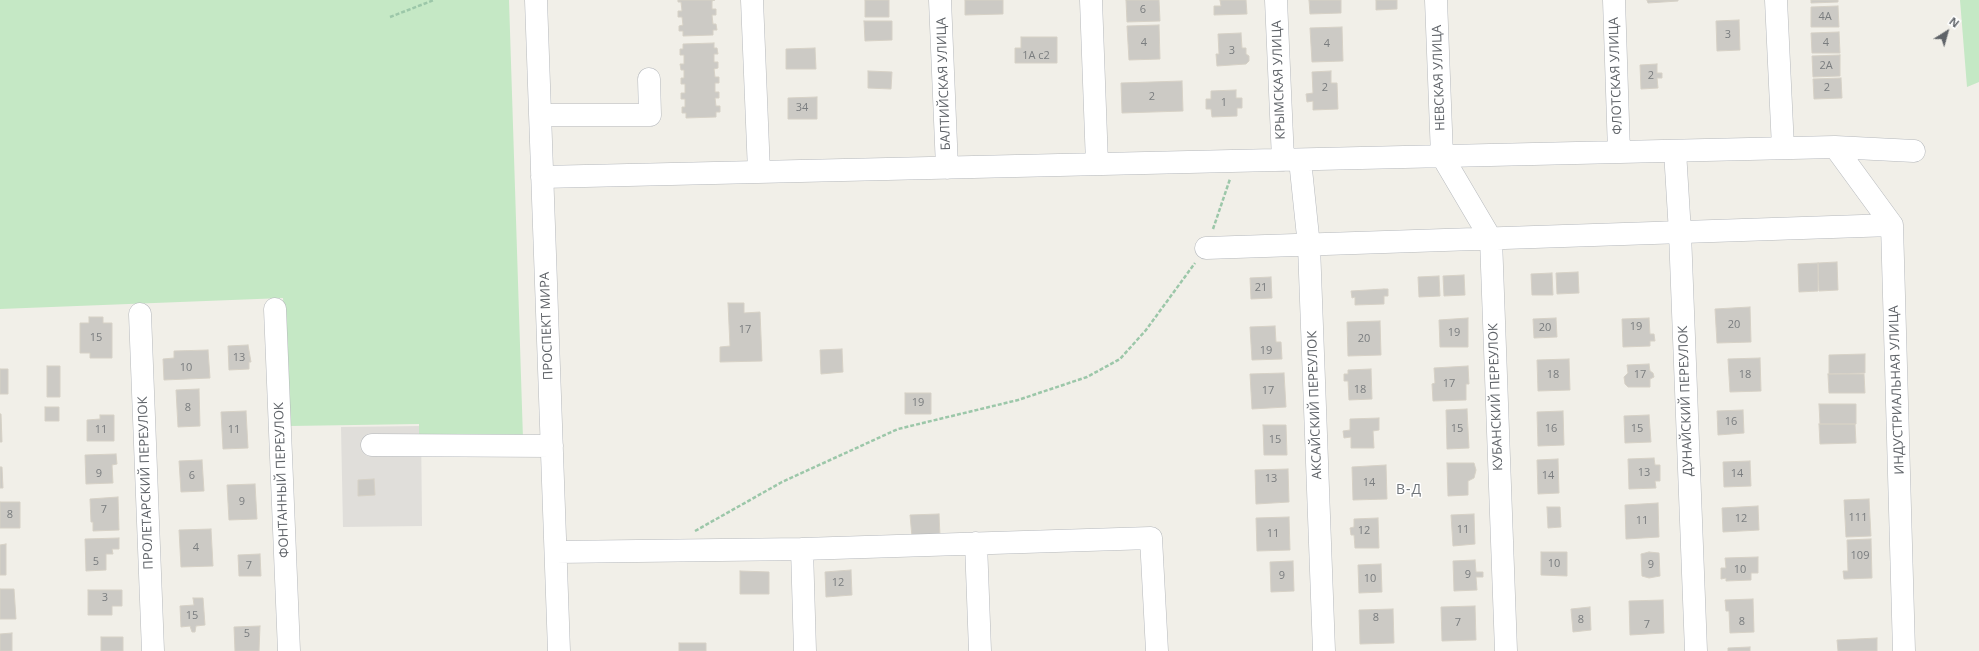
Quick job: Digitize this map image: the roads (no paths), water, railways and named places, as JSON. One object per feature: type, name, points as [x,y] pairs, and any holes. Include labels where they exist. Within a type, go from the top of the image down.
[{"type":"street","name":"ПРОСПЕКТ МИРА","points":[[536,0],[559,651]]},
{"type":"street","points":[[752,0],[759,172]]},
{"type":"street","name":"БАЛТИЙСКАЯ УЛИЦА","points":[[940,0],[947,168]]},
{"type":"street","points":[[1091,0],[1097,164]]},
{"type":"street","name":"КРЫМСКАЯ УЛИЦА","points":[[1276,0],[1291,160]]},
{"type":"street","name":"НЕВСКАЯ УЛИЦА","points":[[1436,0],[1442,156]]},
{"type":"street","name":"ФЛОТСКАЯ УЛИЦА","points":[[1614,0],[1619,152]]},
{"type":"street","points":[[1776,0],[1783,148]]},
{"type":"street","points":[[540,115],[650,115],[649,80]]},
{"type":"street","points":[[542,177],[1835,147],[1914,151]]},
{"type":"street","points":[[1835,147],[1892,225]]},
{"type":"street","name":"ДУНАЙСКИЙ ПЕРЕУЛОК","points":[[1675,151],[1680,233],[1696,651]]},
{"type":"street","name":"КУБАНСКИЙ ПЕРЕУЛОК","points":[[1442,156],[1491,239],[1506,651]]},
{"type":"street","name":"АКСАЙСКИЙ ПЕРЕУЛОК","points":[[1291,160],[1309,246],[1324,651]]},
{"type":"street","points":[[1206,248],[1309,246],[1892,225]]},
{"type":"street","name":"ИНДУСТРИАЛЬНАЯ УЛИЦА","points":[[1892,225],[1904,651]]},
{"type":"street","name":"ФОНТАННЫЙ ПЕРЕУЛОК","points":[[275,309],[289,651]]},
{"type":"street","name":"ПРОЛЕТАРСКИЙ ПЕРЕУЛОК","points":[[140,314],[153,651]]},
{"type":"street","points":[[372,445],[552,446]]},
{"type":"street","points":[[556,552],[802,549],[976,542],[1151,538],[1157,651]]},
{"type":"street","points":[[976,542],[980,651]]},
{"type":"street","points":[[802,549],[805,651]]},
{"type":"district","name":"В-Д","points":[[1409,490]]}]
